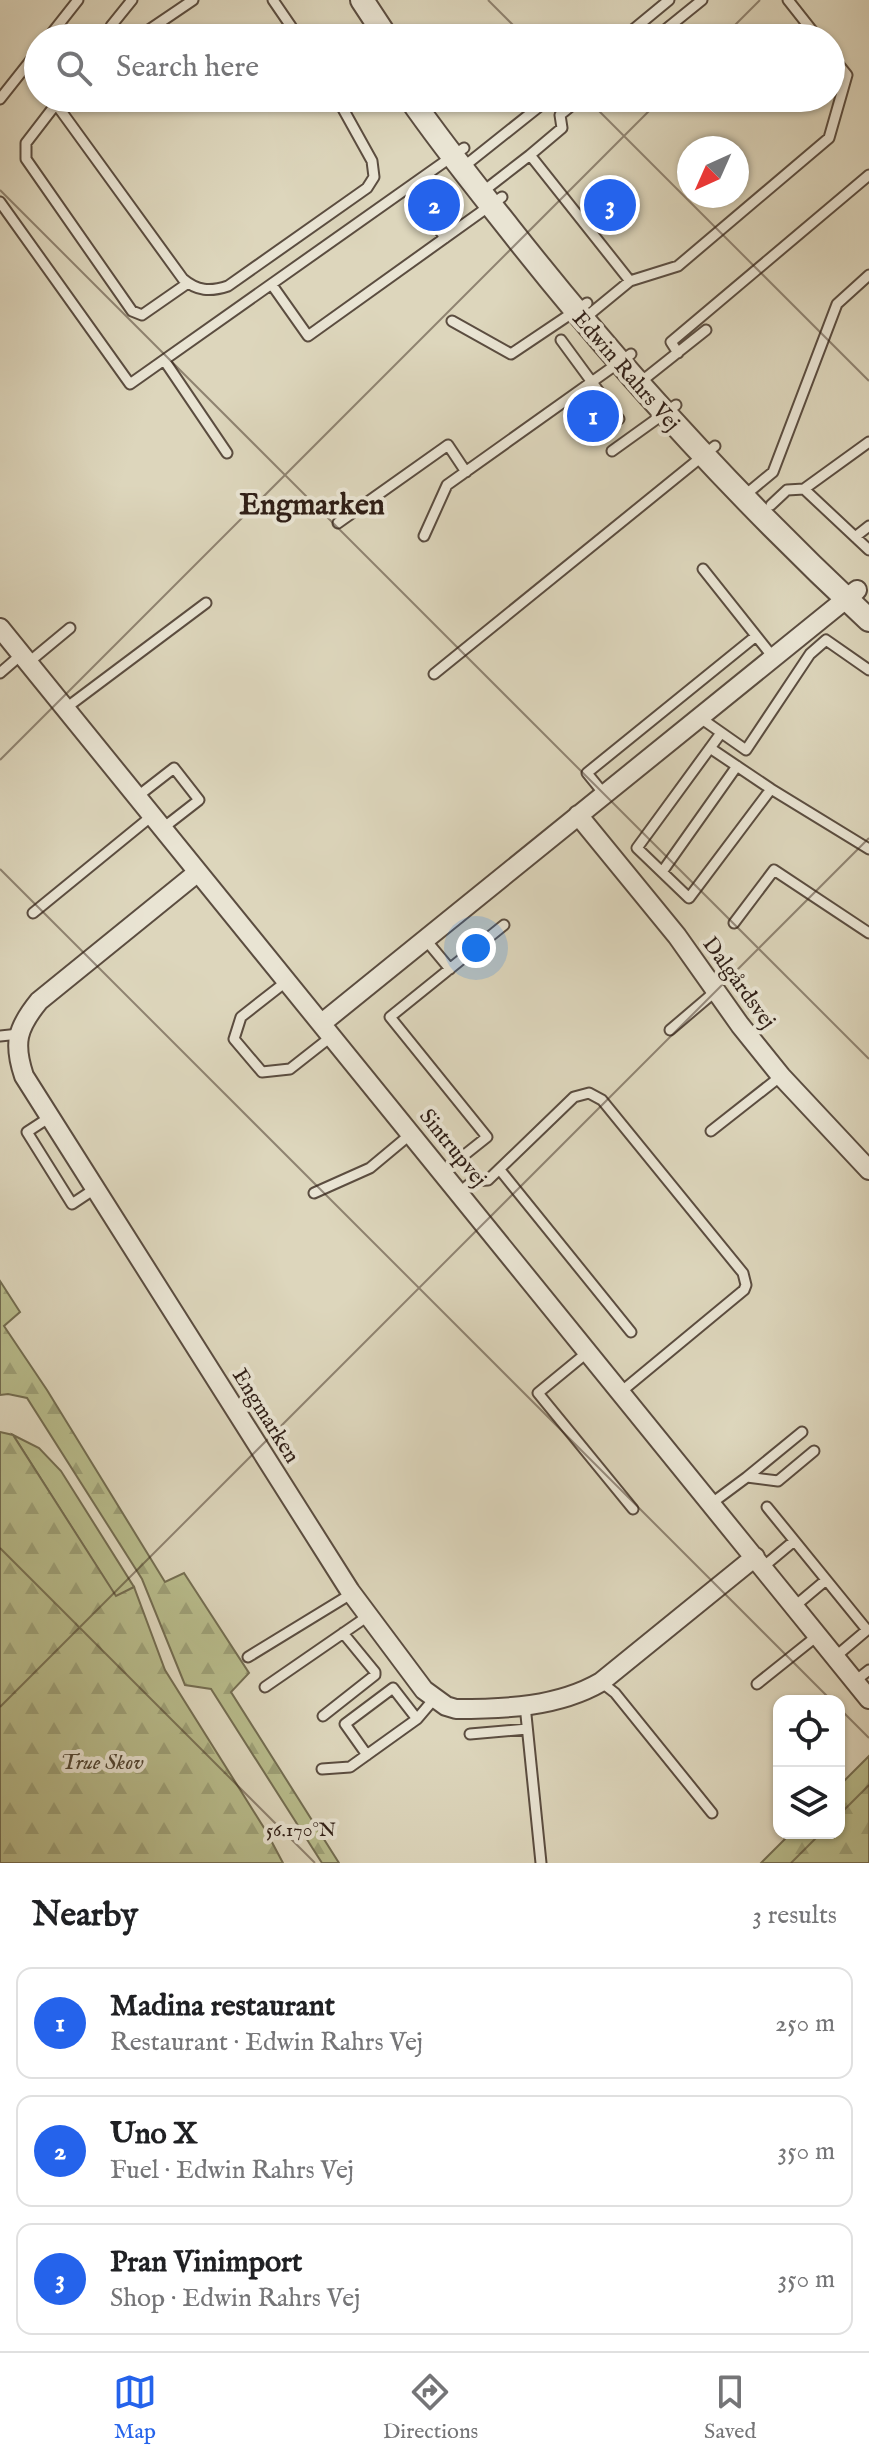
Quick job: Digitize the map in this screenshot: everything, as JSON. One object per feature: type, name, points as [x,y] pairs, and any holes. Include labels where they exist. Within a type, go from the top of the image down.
[{"type":"street","points":[[345,0],[368,24]]},
{"type":"street","points":[[362,0],[374,24]]},
{"type":"street","name":"Edwin Rahrs Vej","points":[[422,112],[625,359],[749,492],[857,597]]},
{"type":"street","name":"Edwin Rahrs Vej","points":[[435,112],[463,158]]},
{"type":"street","name":"Edwin Rahrs Vej","points":[[749,492],[771,505],[857,597],[869,620]]},
{"type":"street","points":[[327,1029],[425,939],[773,657],[857,597]]},
{"type":"street","name":"Sintrupvej","points":[[0,628],[835,1657],[862,1676],[869,1699]]},
{"type":"street","name":"Dalgårdsvej","points":[[578,815],[781,1076],[869,1170]]},
{"type":"street","name":"Engmarken","points":[[198,872],[39,1001],[9,1035],[24,1076],[351,1594],[410,1673],[434,1699]]},
{"type":"street","points":[[434,1699],[456,1709],[525,1705],[563,1699],[601,1682],[759,1562]]},
{"type":"lane","points":[[59,24],[78,0]]},
{"type":"lane","points":[[113,24],[132,0]]},
{"type":"lane","points":[[158,24],[193,0]]},
{"type":"lane","points":[[273,0],[289,24]]},
{"type":"lane","points":[[640,24],[669,0]]},
{"type":"lane","points":[[672,24],[702,0]]},
{"type":"lane","points":[[788,0],[807,24]]},
{"type":"lane","points":[[0,99],[24,69]]},
{"type":"lane","points":[[50,112],[26,143],[26,159],[132,311],[142,315],[188,283]]},
{"type":"lane","points":[[66,112],[188,283],[206,290],[228,286],[367,188],[374,177],[372,161],[345,112]]},
{"type":"lane","points":[[0,202],[130,384],[409,187],[463,158],[530,112]]},
{"type":"lane","points":[[272,285],[308,336],[445,238],[562,128],[560,115],[564,112]]},
{"type":"lane","points":[[452,321],[511,354],[630,281],[678,266],[829,138],[836,112]]},
{"type":"lane","points":[[530,155],[630,281]]},
{"type":"lane","points":[[678,353],[671,342],[869,175]]},
{"type":"lane","points":[[409,187],[445,238]]},
{"type":"lane","points":[[749,492],[773,472],[837,304],[869,275]]},
{"type":"lane","points":[[644,380],[706,330]]},
{"type":"lane","points":[[561,340],[619,419]]},
{"type":"lane","points":[[424,536],[447,485],[625,359]]},
{"type":"lane","points":[[164,360],[227,453]]},
{"type":"lane","points":[[612,451],[671,410]]},
{"type":"lane","points":[[771,505],[787,490],[804,489],[869,442]]},
{"type":"lane","points":[[338,523],[448,445],[466,472]]},
{"type":"lane","points":[[434,674],[709,450]]},
{"type":"lane","points":[[804,489],[869,550]]},
{"type":"lane","points":[[855,537],[869,526]]},
{"type":"lane","points":[[703,569],[773,657]]},
{"type":"lane","points":[[66,708],[206,603]]},
{"type":"lane","points":[[0,673],[70,628]]},
{"type":"lane","points":[[604,794],[587,773],[756,636]]},
{"type":"lane","points":[[699,717],[746,750],[810,654],[826,640],[869,670]]},
{"type":"lane","points":[[721,733],[637,848],[689,898],[771,789]]},
{"type":"lane","points":[[710,748],[869,849]]},
{"type":"lane","points":[[662,872],[737,766]]},
{"type":"lane","points":[[33,913],[158,821],[199,800],[174,768],[138,796]]},
{"type":"lane","points":[[734,923],[774,870],[869,933]]},
{"type":"lane","points":[[443,1172],[487,1137],[390,1017],[504,925]]},
{"type":"lane","points":[[425,939],[450,969]]},
{"type":"lane","points":[[287,981],[241,1017],[234,1039],[252,1061],[262,1072],[290,1069],[327,1029]]},
{"type":"lane","points":[[670,1030],[717,990]]},
{"type":"lane","points":[[711,1131],[781,1076]]},
{"type":"lane","points":[[460,1192],[473,1181],[488,1180],[574,1097],[589,1093],[596,1096],[743,1273],[746,1285],[739,1295],[622,1391]]},
{"type":"lane","points":[[50,1116],[27,1132],[72,1204],[96,1188]]},
{"type":"lane","points":[[314,1193],[370,1168],[412,1133]]},
{"type":"lane","points":[[500,1170],[631,1332]]},
{"type":"lane","points":[[589,1351],[538,1393],[633,1509]]},
{"type":"lane","points":[[712,1503],[802,1432]]},
{"type":"lane","points":[[747,1477],[778,1481],[814,1451]]},
{"type":"lane","points":[[767,1507],[867,1630],[835,1657]]},
{"type":"lane","points":[[759,1562],[794,1541]]},
{"type":"lane","points":[[795,1606],[826,1580]]},
{"type":"lane","points":[[248,1657],[351,1594]]},
{"type":"lane","points":[[265,1687],[368,1616]]},
{"type":"lane","points":[[323,1716],[375,1675],[343,1633]]},
{"type":"lane","points":[[757,1684],[818,1635]]},
{"type":"lane","points":[[601,1682],[615,1693],[712,1813]]},
{"type":"lane","points":[[367,1755],[345,1724],[393,1688],[417,1719]]},
{"type":"lane","points":[[322,1769],[350,1767],[417,1719],[434,1699]]},
{"type":"lane","points":[[525,1705],[541,1863]]},
{"type":"lane","points":[[470,1734],[527,1729]]},
{"type":"green space","points":[[0,1281],[20,1312],[4,1326],[165,1582],[184,1573],[249,1673],[231,1692],[339,1863],[322,1863],[211,1689],[185,1685],[142,1579],[27,1398],[0,1395]]},
{"type":"green space","name":"True Skov","points":[[0,1432],[13,1435],[116,1596],[134,1587],[165,1670],[283,1863],[0,1863]]},
{"type":"green space","points":[[13,1435],[39,1448],[61,1471],[134,1587],[116,1597]]},
{"type":"green space","points":[[869,1756],[869,1863],[761,1863],[785,1839],[845,1839],[845,1780]]},
{"type":"place","name":"Uno X","points":[[434,205]]},
{"type":"place","name":"Pran Vinimport","points":[[610,205]]},
{"type":"place","name":"Madina restaurant","points":[[593,416]]},
{"type":"district","name":"Engmarken","points":[[312,504]]}]
